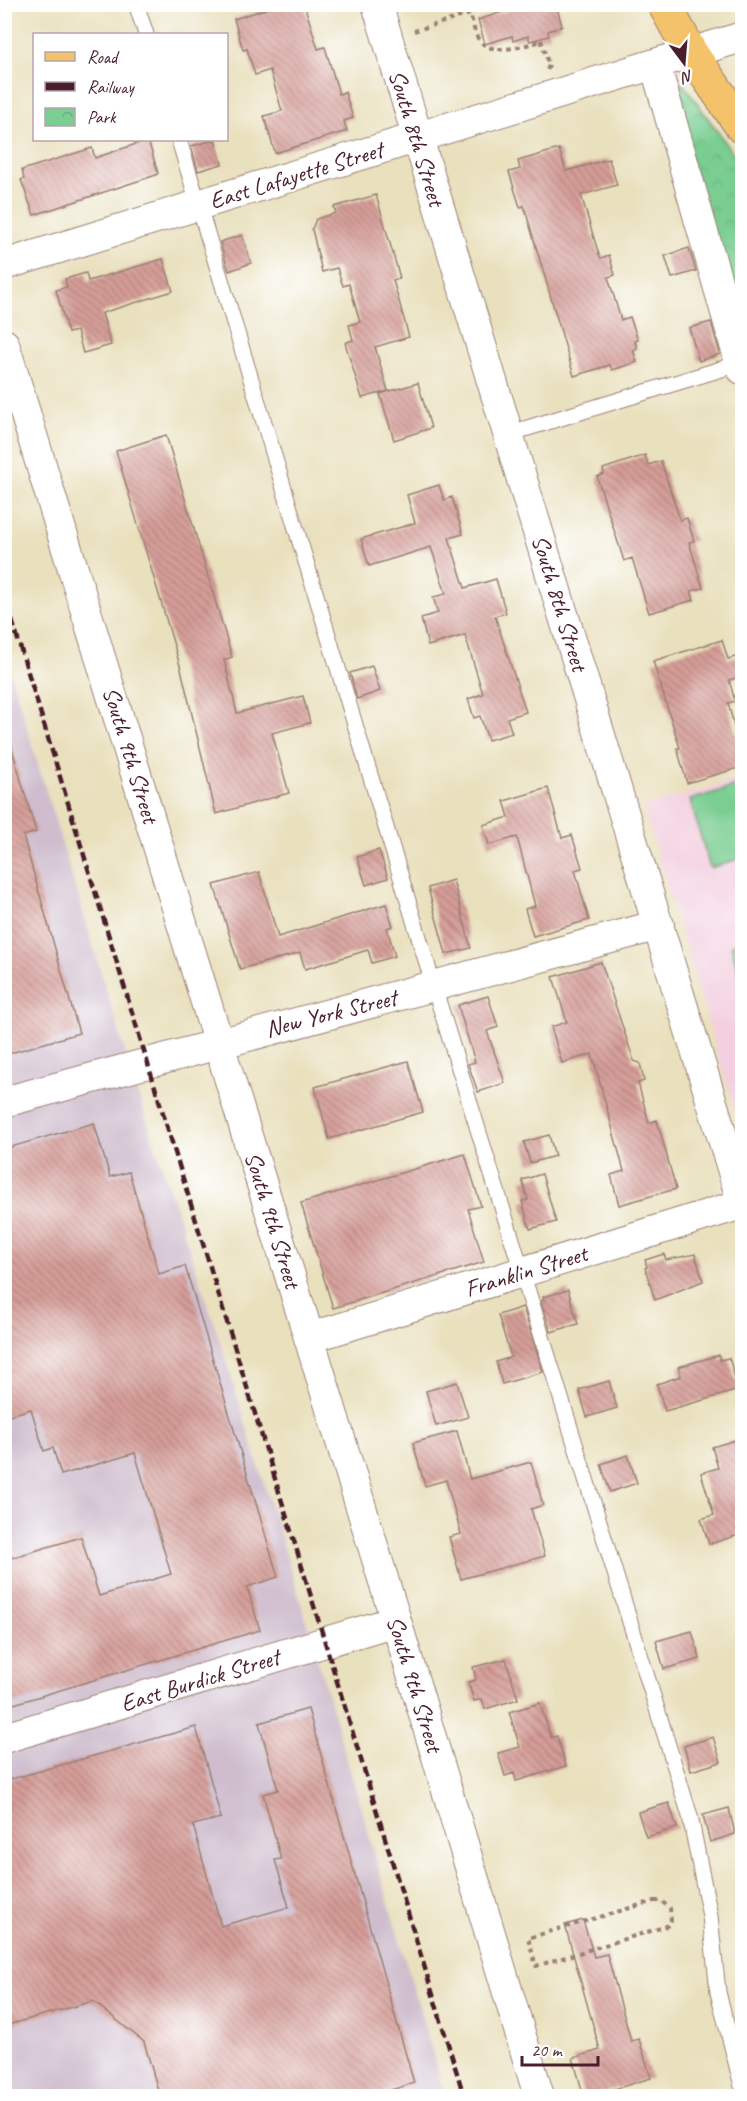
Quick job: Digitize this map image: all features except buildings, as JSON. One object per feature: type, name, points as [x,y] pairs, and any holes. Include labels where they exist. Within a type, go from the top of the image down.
[{"type":"main road","points":[[664,4],[691,53],[742,127]]},
{"type":"street","name":"South 8th Street","points":[[377,4],[742,1202]]},
{"type":"street","name":"East Lafayette Street","points":[[4,265],[742,37]]},
{"type":"street","points":[[655,64],[742,366]]},
{"type":"street","name":"South 9th Street","points":[[4,344],[396,1621],[539,2097]]},
{"type":"street","name":"New York Street","points":[[4,1102],[658,925]]},
{"type":"street","name":"Franklin Street","points":[[309,1338],[742,1202]]},
{"type":"street","name":"East Burdick Street","points":[[4,1738],[396,1621]]},
{"type":"lane","points":[[136,4],[146,33]]},
{"type":"lane","points":[[179,141],[434,987],[524,1272],[690,1816],[710,1916],[718,1992],[742,2086]]},
{"type":"lane","points":[[508,434],[742,366]]},
{"type":"path","points":[[411,32],[470,14],[478,40],[488,46],[510,50],[542,41]]},
{"type":"path","points":[[654,1901],[661,1901],[670,1908],[671,1921],[667,1926],[536,1966],[528,1938],[654,1901]]},
{"type":"shaded area","points":[[4,652],[135,1085],[224,1354],[305,1616],[445,2096],[5,2096]]},
{"type":"shaded area","points":[[742,778],[742,1133],[643,807]]},
{"type":"green space","points":[[683,83],[742,166],[742,346],[671,87]]},
{"type":"green space","points":[[742,784],[742,858],[710,868],[690,800]]},
{"type":"green space","points":[[742,941],[742,985],[731,945]]},
{"type":"railway","points":[[4,594],[464,2096]]}]
